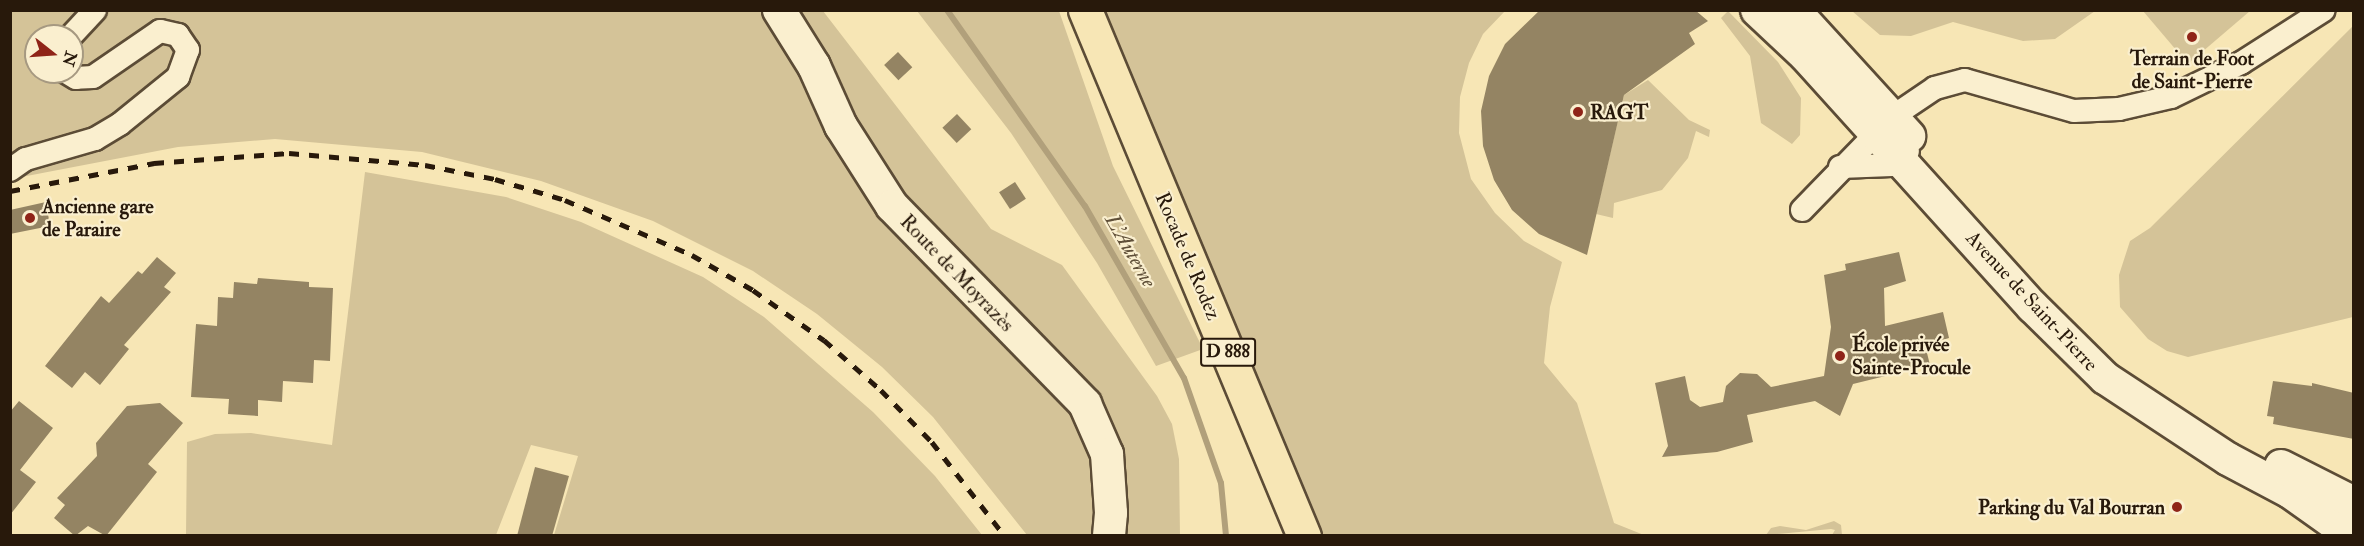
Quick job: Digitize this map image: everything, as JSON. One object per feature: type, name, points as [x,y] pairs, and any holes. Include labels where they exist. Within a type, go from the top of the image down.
[{"type":"main road","points":[[1068,10],[1128,155],[1151,168]]},
{"type":"main road","name":"Rocade de Rodez","points":[[1085,10],[1304,536]]},
{"type":"street","points":[[82,24],[95,10]]},
{"type":"street","name":"Route de Moyrazès","points":[[779,10],[814,66],[841,126],[892,206],[1085,404],[1107,454],[1111,513],[1109,536]]},
{"type":"street","name":"Avenue de Saint-Pierre","points":[[1757,10],[1885,125]]},
{"type":"street","name":"Avenue de Saint-Pierre","points":[[1794,10],[1908,151],[2097,349],[2120,370],[2189,416],[2354,503]]},
{"type":"street","points":[[1802,210],[1840,167],[1885,125],[1935,87],[1965,80],[2074,111],[2119,109],[2171,97],[2241,63],[2324,10]]},
{"type":"street","points":[[10,170],[26,159],[95,139],[120,124],[178,76],[188,50],[178,35],[160,31],[93,77],[84,78]]},
{"type":"street","points":[[1840,167],[1892,165],[1908,151]]},
{"type":"street","name":"Avenue de Saint-Pierre","points":[[1908,151],[2033,307],[2105,378],[2228,459],[2314,508],[2352,536]]},
{"type":"street","points":[[2314,508],[2334,536]]},
{"type":"shaded area","points":[[10,11],[823,11],[991,229],[1062,265],[1157,396],[1172,424],[1179,459],[1180,535],[1027,535],[933,417],[882,367],[817,314],[753,271],[653,221],[541,181],[422,152],[275,139],[178,147],[11,179]]},
{"type":"shaded area","points":[[917,11],[1059,11],[1113,166],[1203,349],[1156,366],[1097,263],[1011,133]]},
{"type":"shaded area","points":[[1104,11],[1505,11],[1483,34],[1469,63],[1460,97],[1459,133],[1471,179],[1495,213],[1524,241],[1562,262],[1550,307],[1544,363],[1577,403],[1614,523],[1644,535],[1323,535],[1127,76]]},
{"type":"shaded area","points":[[1728,11],[1778,62],[1801,98],[1800,135],[1792,144],[1761,123],[1750,56],[1721,18]]},
{"type":"shaded area","points":[[1852,11],[2095,11],[2055,39],[2023,41],[1953,22],[1911,36],[1880,35]]},
{"type":"shaded area","name":"Terrain de Foot de Saint-Pierre","points":[[2143,11],[2250,11],[2188,64]]},
{"type":"shaded area","points":[[2353,26],[2353,317],[2188,357],[2167,351],[2148,339],[2120,307],[2119,275],[2130,241],[2150,228]]},
{"type":"shaded area","points":[[1648,80],[1689,120],[1710,130],[1709,137],[1696,131],[1688,158],[1662,190],[1614,203],[1613,218],[1596,214],[1624,95]]},
{"type":"shaded area","points":[[365,172],[506,197],[581,222],[703,277],[764,317],[873,412],[935,476],[982,535],[554,535],[578,456],[531,445],[496,535],[186,535],[187,442],[215,434],[251,433],[332,445]]},
{"type":"shaded area","points":[[1834,521],[1841,525],[1842,535],[1832,535],[1835,530],[1831,529],[1766,535],[1771,528],[1780,526],[1806,530]]},
{"type":"building","points":[[1540,10],[1695,10],[1708,21],[1689,33],[1695,44],[1624,95],[1587,255],[1539,234],[1512,210],[1494,180],[1483,146],[1481,111],[1489,76],[1505,44]]},
{"type":"building","points":[[898,52],[912,67],[898,80],[884,65]]},
{"type":"building","points":[[957,114],[971,129],[957,143],[942,128]]},
{"type":"building","points":[[1015,182],[1026,199],[1010,209],[999,192]]},
{"type":"building","name":"Ancienne gare de Paraire","points":[[46,202],[50,226],[10,234],[10,210]]},
{"type":"building","points":[[1899,252],[1906,281],[1884,288],[1885,326],[1943,312],[1949,338],[1925,345],[1930,365],[1853,384],[1840,416],[1815,401],[1747,415],[1753,442],[1717,452],[1662,457],[1668,446],[1655,383],[1685,376],[1690,400],[1700,407],[1723,402],[1726,386],[1740,373],[1757,374],[1771,387],[1824,376],[1831,327],[1824,275],[1846,270],[1845,264]]},
{"type":"building","points":[[157,257],[176,273],[164,287],[171,292],[124,345],[129,349],[100,385],[85,372],[72,388],[45,366],[101,296],[109,303],[138,271],[142,274]]},
{"type":"building","points":[[258,278],[309,282],[309,287],[333,288],[330,361],[314,360],[313,383],[283,381],[282,402],[258,400],[258,416],[228,414],[229,399],[191,397],[196,324],[217,326],[218,297],[233,298],[234,282],[257,284]]},
{"type":"building","points":[[2273,381],[2312,386],[2312,383],[2354,393],[2354,439],[2273,424],[2274,417],[2267,416]]},
{"type":"building","points":[[19,401],[53,428],[20,470],[36,482],[10,515],[10,412]]},
{"type":"building","points":[[160,403],[183,423],[148,464],[157,472],[106,536],[88,526],[75,536],[54,518],[65,505],[57,498],[97,456],[96,443],[127,406]]},
{"type":"building","points":[[535,467],[569,476],[552,536],[517,536]]},
{"type":"waterway","name":"L'Auterne","points":[[947,10],[1085,206],[1184,378],[1221,483],[1226,536]]},
{"type":"railway","points":[[10,191],[154,163],[289,153],[425,165],[495,179],[565,200],[692,255],[753,290],[824,340],[881,390],[932,442],[1005,536]]},
{"type":"place","name":"Terrain de Foot de Saint-Pierre","points":[[2192,37]]},
{"type":"place","name":"RAGT","points":[[1578,112]]},
{"type":"place","name":"Ancienne gare de Paraire","points":[[30,218]]},
{"type":"place","name":"École privée Sainte-Procule","points":[[1840,356]]},
{"type":"place","name":"Parking du Val Bourran","points":[[2177,507]]}]
